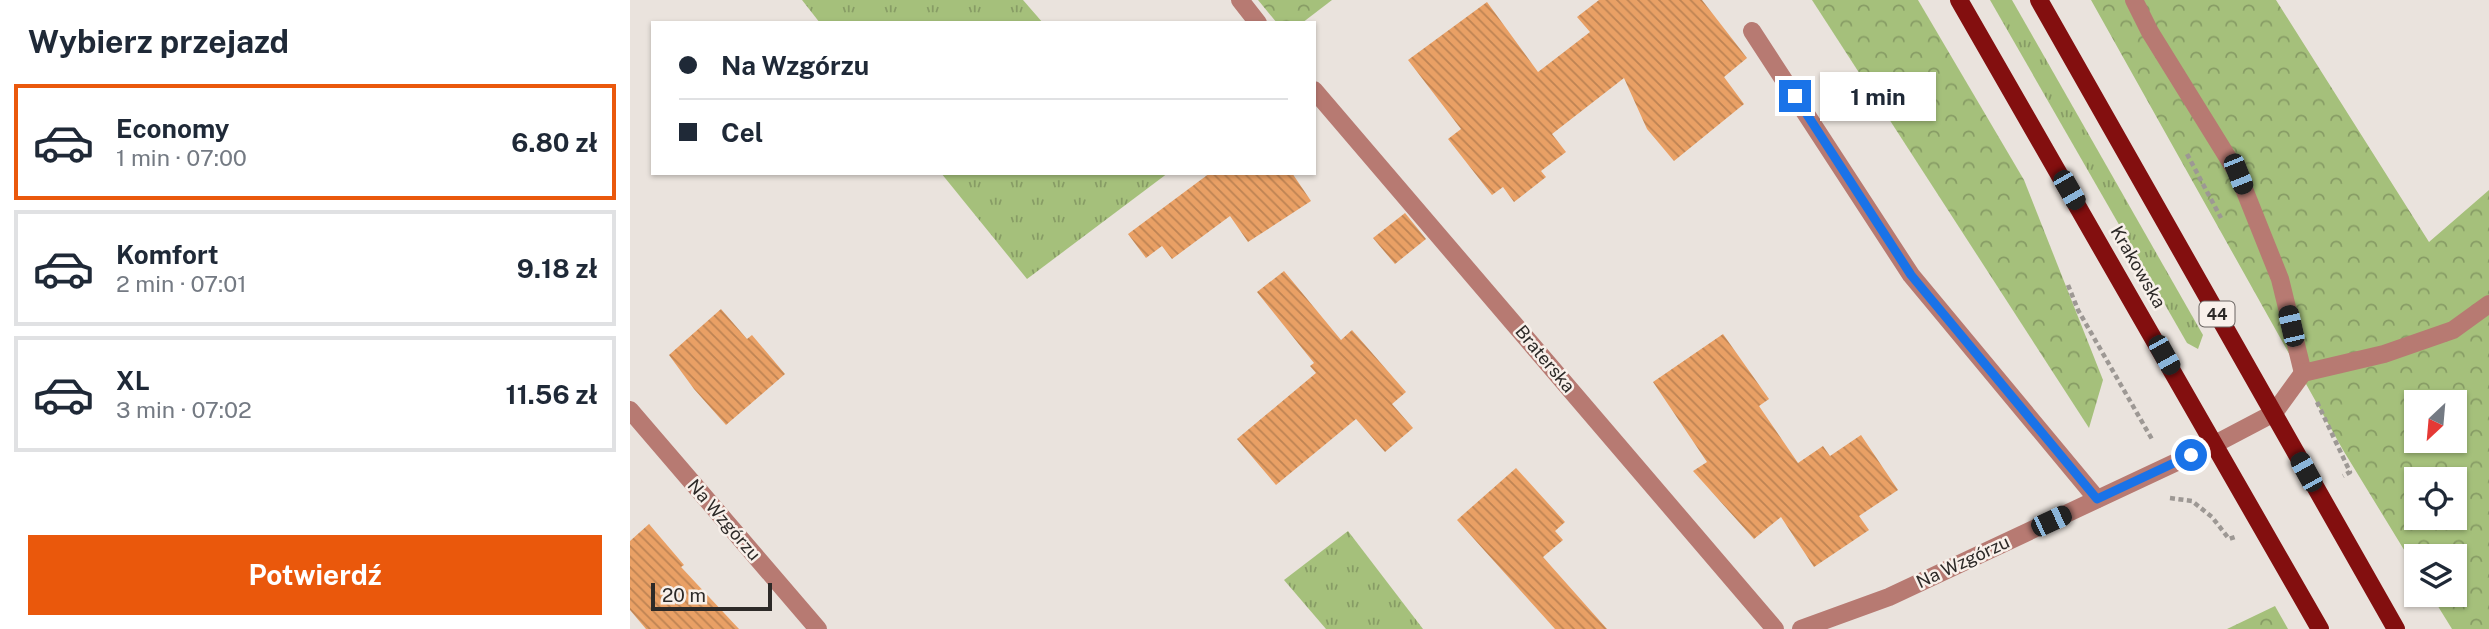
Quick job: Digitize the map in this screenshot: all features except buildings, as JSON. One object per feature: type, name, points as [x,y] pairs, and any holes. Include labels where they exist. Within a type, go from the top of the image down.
[{"type":"main road","name":"Krakowska","points":[[1959,0],[2320,629]]},
{"type":"main road","name":"44","points":[[2039,0],[2396,629]]},
{"type":"street","points":[[1240,0],[1256,21]]},
{"type":"street","points":[[2134,0],[2150,32],[2238,174],[2280,279],[2303,373]]},
{"type":"street","points":[[1752,31],[1911,275],[2097,499]]},
{"type":"street","name":"Braterska","points":[[1316,92],[1775,629]]},
{"type":"street","points":[[2273,413],[2303,373],[2384,354],[2453,330],[2489,304]]},
{"type":"street","name":"Na Wzgórzu","points":[[630,410],[818,629]]},
{"type":"street","name":"Na Wzgórzu","points":[[1801,629],[1889,597],[2215,444],[2273,413]]},
{"type":"path","points":[[2187,153],[2224,224]]},
{"type":"path","points":[[2067,285],[2078,310],[2167,466]]},
{"type":"green space","points":[[802,0],[1023,0],[1041,21],[818,21]]},
{"type":"green space","points":[[1258,0],[1332,0],[1305,21],[1275,21]]},
{"type":"green space","points":[[1812,0],[1918,0],[2024,180],[2103,380],[2089,428]]},
{"type":"green space","points":[[1990,0],[2012,0],[2203,335],[2198,349],[2187,343]]},
{"type":"green space","points":[[2091,0],[2276,0],[2429,242],[2489,190],[2489,629],[2452,629],[2438,607],[2467,607],[2467,544],[2404,544],[2404,550],[2343,450]]},
{"type":"green space","points":[[943,175],[1165,175],[1027,279]]},
{"type":"green space","points":[[1348,531],[1423,629],[1326,629],[1284,580]]},
{"type":"green space","points":[[2275,606],[2288,629],[2227,629]]},
{"type":"route","points":[[1795,96],[1911,275],[2097,499],[2191,455]]}]
